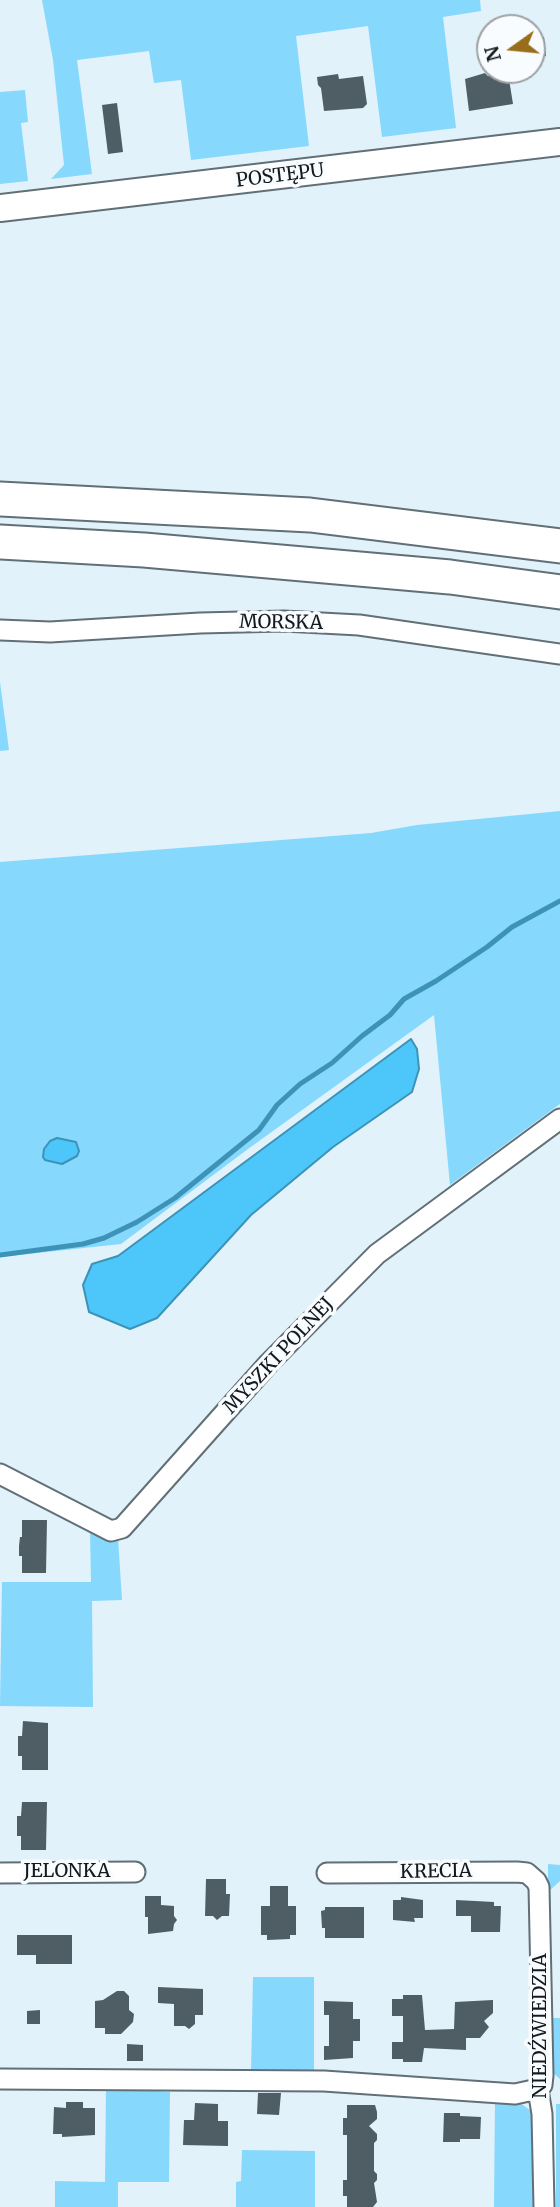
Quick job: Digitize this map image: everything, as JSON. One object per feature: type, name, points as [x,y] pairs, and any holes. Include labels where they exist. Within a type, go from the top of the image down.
[{"type":"highway","points":[[0,499],[310,515],[560,546]]},
{"type":"highway","points":[[0,542],[144,550],[408,573],[560,592]]},
{"type":"street","name":"POSTĘPU","points":[[0,208],[560,142]]},
{"type":"street","name":"MORSKA","points":[[0,630],[50,632],[284,621],[359,625],[560,654]]},
{"type":"street","name":"MYSZKI POLNEJ","points":[[0,1474],[111,1531],[122,1528],[269,1363],[377,1254],[560,1119]]},
{"type":"street","name":"JELONKA","points":[[0,1872],[135,1872]]},
{"type":"street","name":"KRECIA","points":[[327,1873],[517,1872],[532,1876],[539,1887]]},
{"type":"street","name":"NIEDŹWIEDZIA","points":[[539,1887],[543,2075],[542,2085],[538,2090],[543,2126],[544,2207]]},
{"type":"street","points":[[0,2079],[324,2081],[515,2094],[538,2090]]},
{"type":"shaded area","points":[[42,0],[480,0],[481,11],[443,17],[456,128],[382,137],[368,26],[296,36],[309,146],[191,160],[181,80],[154,83],[149,51],[77,60],[92,174],[51,179],[64,165],[53,60]]},
{"type":"shaded area","points":[[25,90],[28,122],[21,123],[28,181],[0,184],[0,92]]},
{"type":"shaded area","points":[[0,682],[9,750],[0,751]]},
{"type":"shaded area","points":[[560,811],[560,1104],[450,1185],[434,1015],[121,1244],[0,1257],[0,862],[371,833],[417,825]]},
{"type":"shaded area","points":[[411,1039],[417,1049],[419,1069],[412,1092],[333,1147],[251,1215],[157,1318],[130,1329],[89,1312],[83,1285],[92,1264],[118,1256]]},
{"type":"shaded area","points":[[57,1138],[76,1142],[79,1151],[77,1156],[62,1164],[45,1160],[44,1149],[50,1141]]},
{"type":"shaded area","points":[[84,1522],[118,1538],[122,1600],[92,1601],[93,1707],[0,1706],[2,1582],[91,1582],[90,1532]]},
{"type":"shaded area","points":[[548,1864],[560,1865],[560,1881],[548,1892]]},
{"type":"shaded area","points":[[253,1977],[314,1977],[314,2074],[251,2072]]},
{"type":"shaded area","points":[[548,2018],[560,2018],[560,2079],[550,2070]]},
{"type":"shaded area","points":[[106,2087],[170,2092],[169,2182],[118,2182],[118,2207],[55,2207],[55,2181],[105,2182]]},
{"type":"shaded area","points":[[495,2098],[520,2103],[530,2110],[536,2129],[538,2207],[494,2207]]},
{"type":"shaded area","points":[[556,2104],[560,2104],[560,2207],[556,2207]]},
{"type":"shaded area","points":[[242,2150],[315,2151],[315,2207],[236,2207],[236,2182],[241,2181]]},
{"type":"building","points":[[338,74],[339,79],[363,76],[367,104],[363,108],[324,111],[317,77]]},
{"type":"building","points":[[476,76],[476,84],[510,84],[513,104],[469,111],[465,79]]},
{"type":"building","points":[[117,103],[123,152],[108,154],[102,105]]},
{"type":"building","points":[[22,1520],[47,1520],[46,1573],[22,1573],[19,1546]]},
{"type":"building","points":[[23,1721],[48,1723],[48,1770],[22,1770],[22,1756],[18,1756],[18,1736],[22,1736]]},
{"type":"building","points":[[22,1802],[47,1802],[46,1850],[21,1850],[21,1836],[17,1836],[17,1816],[21,1816]]},
{"type":"building","points":[[206,1879],[226,1879],[226,1894],[230,1894],[229,1916],[222,1916],[217,1920],[213,1916],[205,1916]]},
{"type":"building","points":[[270,1886],[288,1886],[288,1906],[296,1906],[296,1935],[290,1935],[290,1939],[267,1940],[267,1935],[261,1935],[261,1906],[270,1906]]},
{"type":"building","points":[[145,1896],[161,1896],[161,1905],[174,1906],[177,1920],[173,1931],[148,1934]]},
{"type":"building","points":[[401,1897],[423,1900],[423,1918],[414,1918],[415,1922],[393,1920],[393,1900],[401,1900]]},
{"type":"building","points":[[456,1900],[494,1902],[494,1906],[501,1906],[500,1932],[471,1932],[471,1916],[456,1916]]},
{"type":"building","points":[[325,1907],[364,1907],[364,1938],[325,1938],[321,1911],[325,1910]]},
{"type":"building","points":[[17,1935],[72,1935],[72,1964],[36,1964],[36,1955],[17,1955]]},
{"type":"building","points":[[158,1987],[203,1989],[203,2015],[195,2015],[195,2024],[189,2029],[185,2026],[174,2026],[174,2004],[158,2003]]},
{"type":"building","points":[[117,1991],[124,1991],[129,1996],[129,2010],[134,2014],[133,2022],[121,2034],[105,2034],[105,2028],[95,2028],[95,2001],[103,2000]]},
{"type":"building","points":[[403,1995],[422,1995],[425,2030],[454,2029],[455,2002],[493,2000],[493,2013],[484,2021],[489,2027],[480,2038],[466,2038],[466,2050],[424,2048],[422,2062],[403,2062],[403,2059],[392,2059],[392,2042],[403,2042],[403,2016],[392,2016],[392,1999],[403,1999]]},
{"type":"building","points":[[324,2001],[353,2002],[353,2019],[360,2019],[360,2041],[353,2041],[353,2058],[324,2060],[324,2046],[329,2046],[329,2015],[324,2015]]},
{"type":"building","points":[[40,2010],[40,2024],[27,2024],[27,2011]]},
{"type":"building","points":[[127,2044],[143,2045],[143,2061],[127,2061]]},
{"type":"building","points":[[258,2093],[281,2093],[279,2115],[257,2114]]},
{"type":"building","points":[[66,2102],[83,2102],[83,2108],[95,2108],[95,2135],[62,2137],[62,2134],[53,2134],[54,2107],[66,2108]]},
{"type":"building","points":[[195,2103],[218,2104],[218,2121],[228,2121],[228,2146],[183,2145],[184,2120],[194,2120]]},
{"type":"building","points":[[347,2105],[375,2105],[377,2112],[377,2119],[369,2126],[377,2134],[374,2143],[374,2171],[377,2180],[374,2183],[377,2202],[373,2207],[347,2207],[347,2196],[343,2196],[343,2180],[347,2180],[347,2135],[343,2135],[343,2118],[347,2118]]},
{"type":"building","points":[[444,2113],[481,2117],[480,2139],[443,2142]]},
{"type":"waterway","points":[[0,1255],[83,1244],[104,1238],[137,1222],[175,1198],[259,1130],[277,1105],[300,1084],[332,1063],[390,1015],[404,999],[436,981],[512,927],[560,901]]}]
